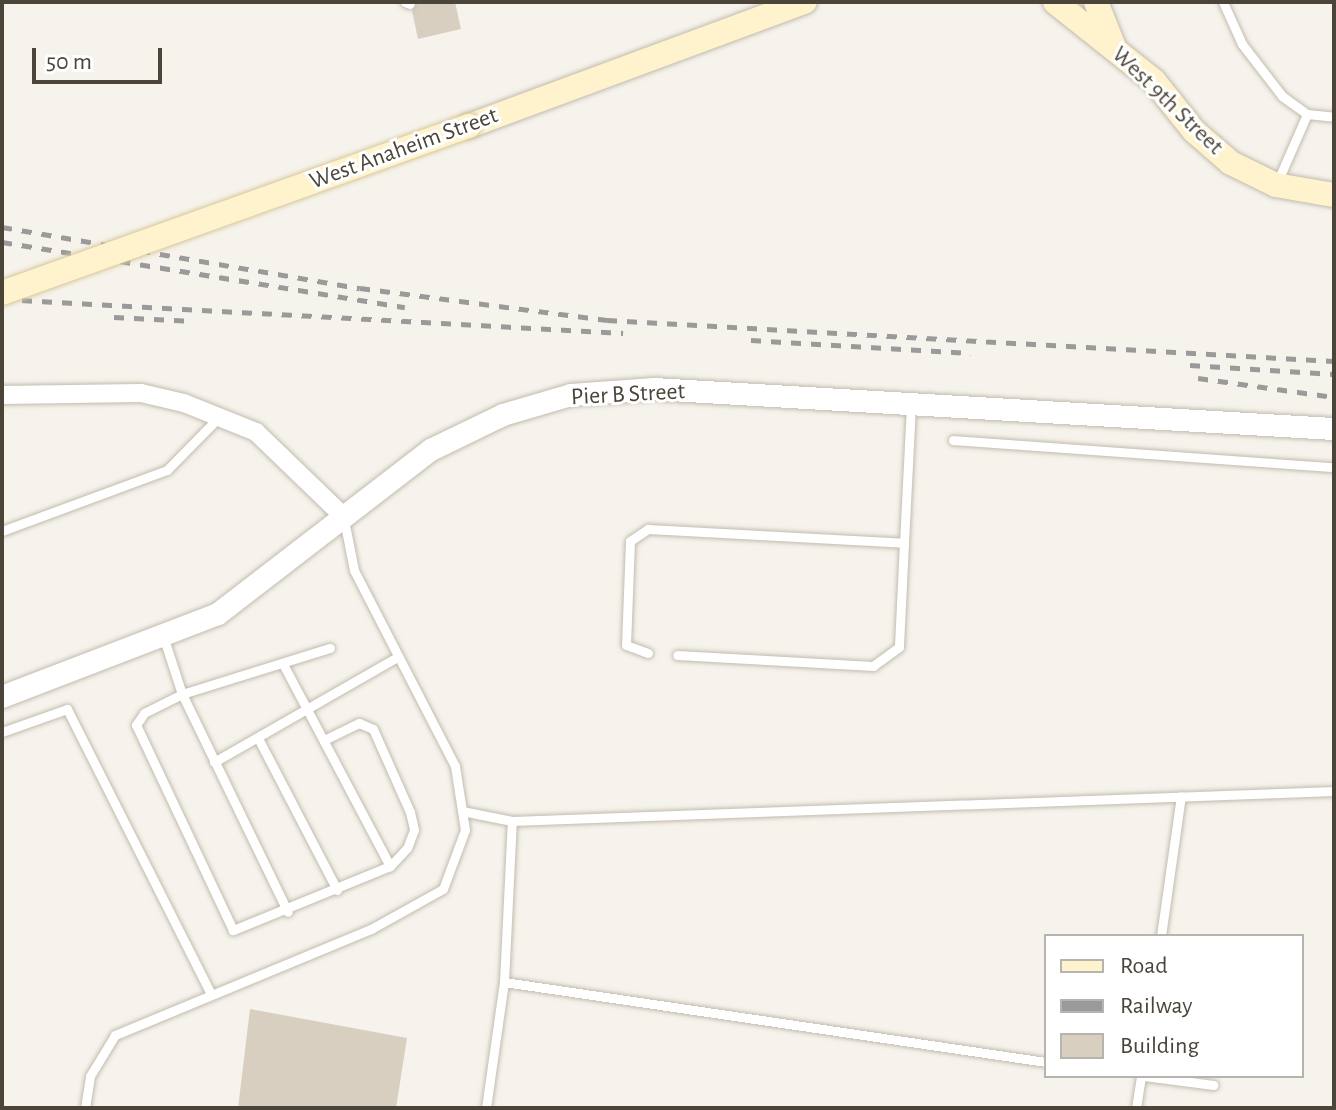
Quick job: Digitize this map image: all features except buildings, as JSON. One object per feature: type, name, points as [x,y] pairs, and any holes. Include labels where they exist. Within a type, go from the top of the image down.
[{"type":"main road","name":"West Anaheim Street","points":[[2,293],[469,126],[771,8],[805,2]]},
{"type":"main road","name":"West 9th Street","points":[[1055,2],[1115,50],[1231,163],[1276,185],[1334,195]]},
{"type":"main road","points":[[1096,2],[1115,50]]},
{"type":"street","name":"Pier B Street","points":[[2,697],[164,639],[218,614],[431,450],[503,415],[571,395],[654,389],[1334,429]]},
{"type":"street","points":[[2,395],[141,393],[219,417],[256,432],[286,455],[343,516]]},
{"type":"lane","points":[[1223,2],[1242,44],[1282,96],[1307,114],[1334,117]]},
{"type":"lane","points":[[1276,185],[1307,114]]},
{"type":"lane","points":[[677,655],[873,666],[899,647],[911,404]]},
{"type":"lane","points":[[2,531],[167,470],[219,417]]},
{"type":"lane","points":[[953,440],[1334,467]]},
{"type":"lane","points":[[85,1108],[90,1076],[115,1035],[371,929],[443,889],[465,830],[455,766],[354,570],[343,516]]},
{"type":"lane","points":[[648,653],[626,645],[630,541],[648,529],[904,543]]},
{"type":"lane","points":[[164,639],[182,694],[288,912]]},
{"type":"lane","points":[[324,740],[359,723],[373,729],[414,830],[390,866],[240,931],[228,925],[136,725],[144,713],[182,694],[330,648]]},
{"type":"lane","points":[[214,762],[259,740],[397,657]]},
{"type":"lane","points":[[283,664],[390,866]]},
{"type":"lane","points":[[2,732],[67,709],[211,994]]},
{"type":"lane","points":[[259,740],[337,890]]},
{"type":"lane","points":[[462,811],[512,821],[1334,791]]},
{"type":"lane","points":[[1161,934],[1181,796]]},
{"type":"lane","points":[[486,1108],[504,982],[512,821]]},
{"type":"lane","points":[[504,982],[1044,1062]]},
{"type":"lane","points":[[1136,1108],[1142,1078]]},
{"type":"lane","points":[[1158,1078],[1213,1085]]},
{"type":"railway","points":[[2,227],[360,288],[607,320],[1334,361]]},
{"type":"railway","points":[[2,242],[405,307]]},
{"type":"railway","points":[[2,299],[623,333]]},
{"type":"railway","points":[[114,317],[194,321]]},
{"type":"railway","points":[[751,340],[971,353]]},
{"type":"railway","points":[[1190,365],[1334,374]]},
{"type":"railway","points":[[1198,378],[1334,397]]}]
